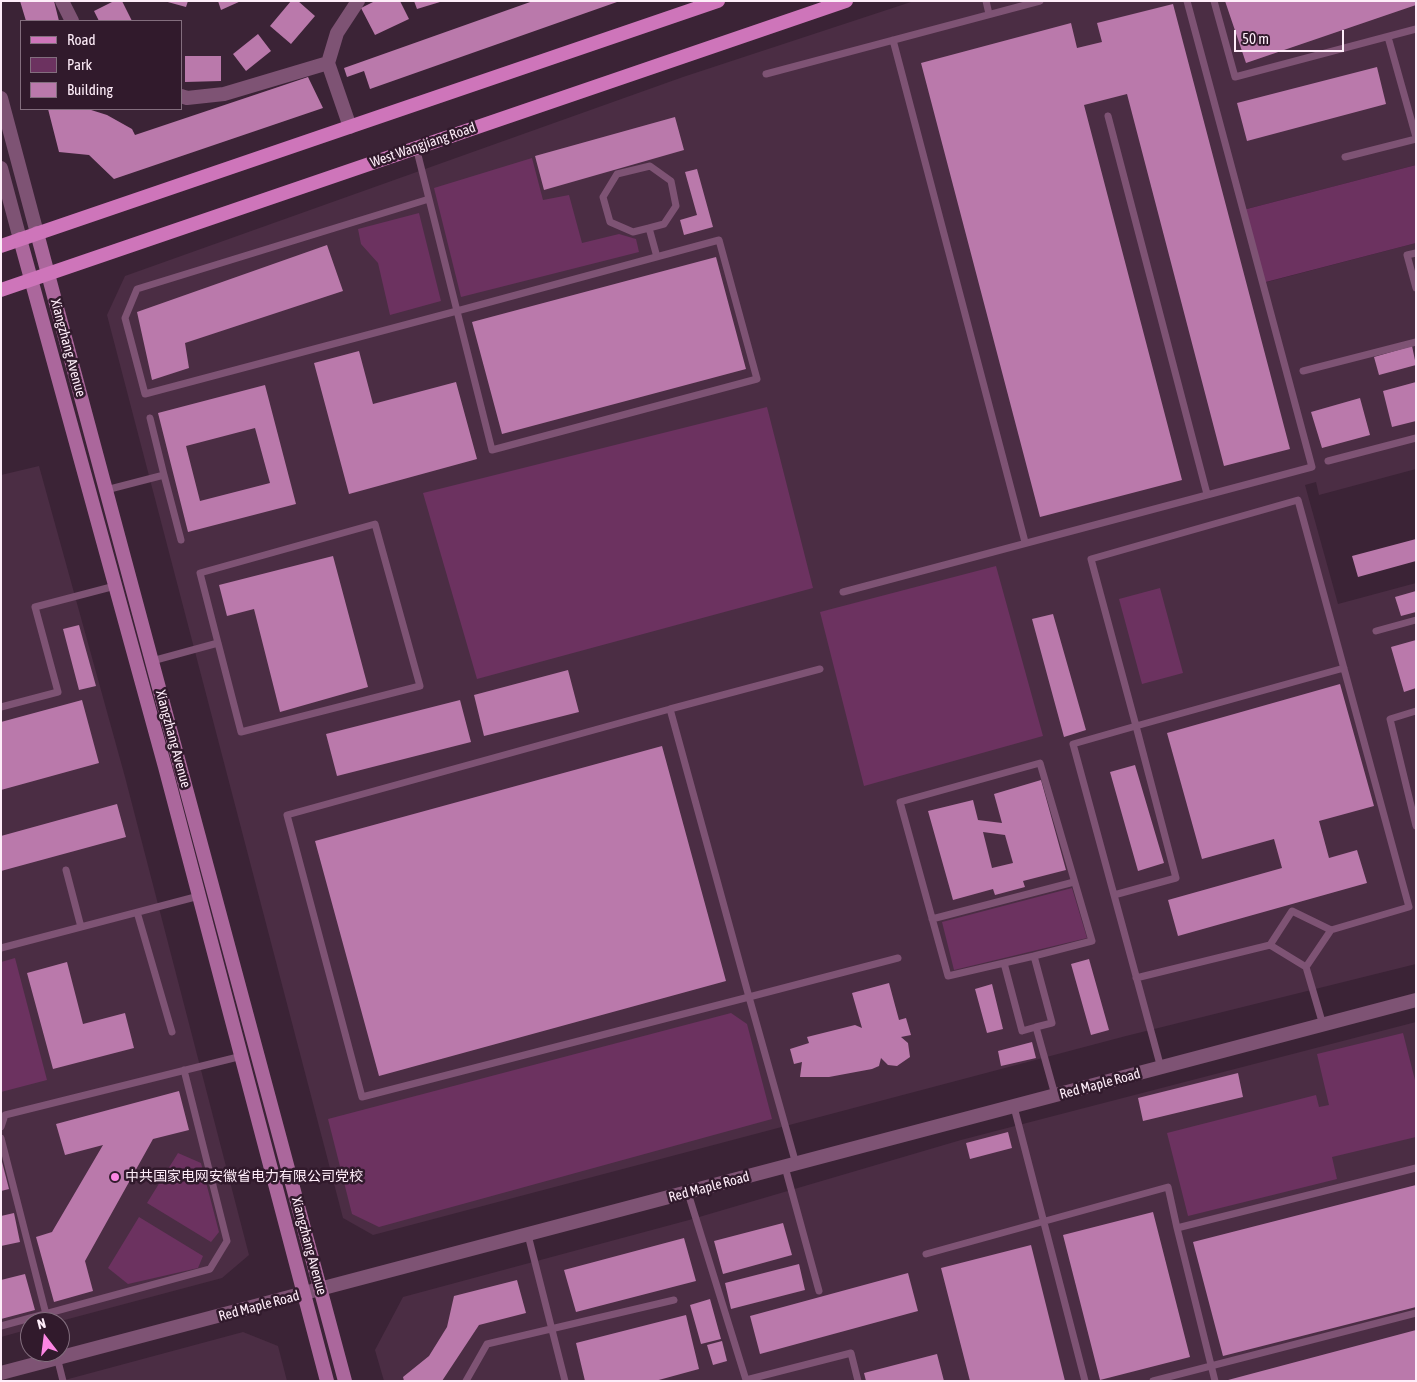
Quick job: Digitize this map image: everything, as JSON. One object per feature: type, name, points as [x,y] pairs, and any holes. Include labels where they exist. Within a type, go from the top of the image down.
[{"type":"main road","points":[[1,246],[37,232],[718,1]]},
{"type":"main road","name":"West Wangjiang Road","points":[[1,290],[846,1]]},
{"type":"main road","name":"Xiangzhang Avenue","points":[[37,232],[345,1381]]},
{"type":"main road","name":"Xiangzhang Avenue","points":[[20,239],[199,896],[327,1381]]},
{"type":"street","points":[[62,1],[72,20]]},
{"type":"street","points":[[350,127],[328,63],[337,33],[358,1]]},
{"type":"street","points":[[182,96],[187,98],[224,94],[328,63]]},
{"type":"street","name":"Xiangzhang Avenue","points":[[1,98],[37,232]]},
{"type":"street","name":"Xiangzhang Avenue","points":[[1,168],[20,239]]},
{"type":"street","name":"Red Maple Road","points":[[70,1352],[321,1290],[1416,1000]]},
{"type":"street","name":"Red Maple Road","points":[[1,1373],[35,1362]]},
{"type":"lane","points":[[986,1],[989,14]]},
{"type":"lane","points":[[766,74],[1040,1]]},
{"type":"lane","points":[[843,592],[1312,467],[1187,1]]},
{"type":"lane","points":[[1214,1],[1235,77],[1416,29]]},
{"type":"lane","points":[[1345,157],[1416,138],[1388,37]]},
{"type":"lane","points":[[893,40],[1025,542]]},
{"type":"lane","points":[[1108,116],[1207,494]]},
{"type":"lane","points":[[416,147],[458,311],[492,450],[757,379],[719,240],[458,311],[145,394],[125,318],[137,289],[429,199]]},
{"type":"lane","points":[[650,166],[671,181],[676,206],[664,224],[649,228],[633,232],[610,222],[603,197],[618,174],[650,166]]},
{"type":"lane","points":[[649,228],[658,257]]},
{"type":"lane","points":[[1416,253],[1407,255],[1416,288]]},
{"type":"lane","points":[[1303,371],[1416,342]]},
{"type":"lane","points":[[150,418],[181,540]]},
{"type":"lane","points":[[1328,461],[1416,438]]},
{"type":"lane","points":[[106,490],[164,476]]},
{"type":"lane","points":[[1114,895],[1176,878],[1091,560],[1298,500],[1408,907],[1331,930],[1306,967]]},
{"type":"lane","points":[[374,524],[420,686],[241,732],[218,643],[200,573],[374,524]]},
{"type":"lane","points":[[1,707],[58,692],[35,608],[115,586]]},
{"type":"lane","points":[[1376,631],[1416,620]]},
{"type":"lane","points":[[152,661],[218,643]]},
{"type":"lane","points":[[1161,1068],[1073,744],[1344,668]]},
{"type":"lane","points":[[820,669],[287,815],[362,1097],[898,958]]},
{"type":"lane","points":[[670,709],[749,997],[820,1290]]},
{"type":"lane","points":[[1416,711],[1390,718],[1416,826]]},
{"type":"lane","points":[[1040,763],[1092,941],[948,976],[932,919],[900,802],[1040,763]]},
{"type":"lane","points":[[66,870],[82,927]]},
{"type":"lane","points":[[932,919],[1074,882]]},
{"type":"lane","points":[[1,948],[199,896]]},
{"type":"lane","points":[[1136,978],[1270,945],[1292,911],[1331,930]]},
{"type":"lane","points":[[137,912],[172,1032]]},
{"type":"lane","points":[[1270,945],[1306,967],[1323,1025]]},
{"type":"lane","points":[[1004,963],[1022,1031],[1052,1023],[1034,956]]},
{"type":"lane","points":[[1036,1027],[1055,1096]]},
{"type":"lane","points":[[1,1127],[5,1115],[242,1056]]},
{"type":"lane","points":[[67,1312],[210,1269],[227,1241],[184,1070]]},
{"type":"lane","points":[[1014,1107],[1085,1381]]},
{"type":"lane","points":[[1,1138],[45,1312]]},
{"type":"lane","points":[[1177,1228],[1416,1168]]},
{"type":"lane","points":[[926,1254],[1168,1187],[1215,1381]]},
{"type":"lane","points":[[688,1193],[746,1380],[851,1353],[858,1381]]},
{"type":"lane","points":[[528,1235],[565,1381]]},
{"type":"lane","points":[[466,1381],[487,1344],[674,1300]]},
{"type":"lane","points":[[1153,1381],[1416,1314]]},
{"type":"lane","points":[[1,1326],[20,1323]]},
{"type":"lane","points":[[58,1362],[63,1381]]},
{"type":"shaded area","points":[[914,1],[1416,1],[1416,165],[1243,210],[1263,283],[1416,243],[1416,469],[1319,495],[1316,482],[1305,485],[1338,604],[1416,583],[1416,964],[1126,1036],[373,1235],[343,1218],[107,315],[125,276],[683,77]]},
{"type":"shaded area","points":[[39,466],[125,777],[249,1255],[222,1278],[70,1319],[70,1312],[20,1312],[20,1332],[1,1337],[1,475]]},
{"type":"shaded area","points":[[1416,1022],[1416,1381],[384,1381],[375,1350],[403,1297],[689,1220],[961,1140]]},
{"type":"shaded area","points":[[243,1332],[278,1346],[287,1381],[61,1381]]},
{"type":"green space","points":[[532,158],[543,200],[569,195],[582,243],[619,234],[636,239],[639,252],[461,297],[434,188]]},
{"type":"green space","points":[[1416,165],[1416,243],[1262,283],[1243,210]]},
{"type":"green space","points":[[419,213],[441,301],[390,315],[378,263],[361,244],[358,229]]},
{"type":"green space","points":[[767,407],[813,588],[477,679],[423,493]]},
{"type":"green space","points":[[996,566],[1043,736],[864,786],[820,612]]},
{"type":"green space","points":[[1160,588],[1183,673],[1142,684],[1119,599]]},
{"type":"green space","points":[[1072,888],[1087,938],[954,970],[942,922]]},
{"type":"green space","points":[[15,958],[47,1080],[1,1092],[1,962]]},
{"type":"green space","points":[[731,1013],[747,1024],[772,1119],[379,1227],[352,1214],[328,1119]]},
{"type":"green space","points":[[1403,1033],[1416,1084],[1416,1137],[1332,1157],[1337,1179],[1188,1216],[1167,1133],[1316,1095],[1319,1107],[1329,1105],[1317,1054]]},
{"type":"green space","points":[[178,1153],[201,1163],[219,1232],[211,1242],[147,1203]]},
{"type":"green space","points":[[139,1217],[203,1256],[198,1268],[128,1284],[108,1268]]},
{"type":"building","points":[[20,1],[54,1],[59,20],[26,20]]},
{"type":"building","points":[[114,1],[122,1],[132,20],[98,20],[94,11]]},
{"type":"building","points":[[164,1],[188,1],[186,7]]},
{"type":"building","points":[[218,1],[241,1],[221,10]]},
{"type":"building","points":[[291,1],[298,1],[315,16],[291,44],[270,26]]},
{"type":"building","points":[[375,1],[400,1],[409,19],[375,35],[361,8]]},
{"type":"building","points":[[414,1],[440,1],[440,2],[417,9]]},
{"type":"building","points":[[533,1],[617,2],[370,89],[364,71],[347,77],[344,68]]},
{"type":"building","points":[[1225,1],[1416,1],[1416,5],[1246,63]]},
{"type":"building","points":[[1173,4],[1290,449],[1224,466],[1127,94],[1084,105],[1182,480],[1040,517],[921,63],[1071,23],[1077,48],[1102,42],[1097,23]]},
{"type":"building","points":[[258,34],[271,51],[246,71],[233,54]]},
{"type":"building","points":[[185,56],[221,56],[221,81],[185,82]]},
{"type":"building","points":[[1377,67],[1386,104],[1247,141],[1237,103]]},
{"type":"building","points":[[308,77],[323,108],[114,179],[89,155],[59,152],[48,110],[91,110],[107,115],[132,129],[135,135]]},
{"type":"building","points":[[675,117],[684,150],[544,190],[535,156]]},
{"type":"building","points":[[697,169],[713,227],[684,235],[680,220],[697,215],[685,172]]},
{"type":"building","points":[[327,245],[343,291],[185,343],[189,368],[152,380],[137,312]]},
{"type":"building","points":[[716,257],[746,369],[502,434],[472,322]]},
{"type":"building","points":[[1412,346],[1416,365],[1379,375],[1374,357]]},
{"type":"building","points":[[359,351],[373,404],[456,382],[477,459],[349,494],[314,363]]},
{"type":"building","points":[[1416,382],[1416,421],[1392,427],[1383,391]]},
{"type":"building","points":[[265,385],[296,504],[188,532],[158,413]],"holes":[[[255,428],[270,483],[200,501],[186,446]]]},
{"type":"building","points":[[1360,398],[1370,435],[1322,448],[1311,412]]},
{"type":"building","points":[[1416,539],[1416,561],[1358,577],[1352,556]]},
{"type":"building","points":[[333,556],[368,687],[280,712],[254,609],[227,616],[219,585]]},
{"type":"building","points":[[1416,591],[1416,612],[1401,616],[1395,597]]},
{"type":"building","points":[[1053,614],[1086,730],[1064,737],[1032,619]]},
{"type":"building","points":[[79,625],[96,686],[79,690],[63,629]]},
{"type":"building","points":[[1416,640],[1416,688],[1404,692],[1391,647]]},
{"type":"building","points":[[568,670],[579,712],[484,736],[474,695]]},
{"type":"building","points":[[1340,684],[1374,806],[1319,821],[1329,858],[1357,850],[1367,883],[1178,936],[1168,900],[1282,868],[1274,839],[1202,859],[1167,733]]},
{"type":"building","points":[[82,700],[99,763],[1,790],[1,722]]},
{"type":"building","points":[[460,700],[471,742],[337,776],[326,734]]},
{"type":"building","points":[[662,746],[726,981],[379,1076],[315,841]]},
{"type":"building","points":[[1135,765],[1164,863],[1138,871],[1110,772]]},
{"type":"building","points":[[1041,780],[1066,870],[1023,881],[1025,887],[995,895],[993,889],[953,900],[928,811],[973,800],[978,820],[1002,823],[994,794]],"holes":[[[983,832],[1005,835],[1013,863],[992,868]]]},
{"type":"building","points":[[117,804],[126,837],[1,871],[1,836]]},
{"type":"building","points":[[1089,959],[1109,1030],[1091,1035],[1071,964]]},
{"type":"building","points":[[67,962],[83,1024],[125,1013],[134,1048],[53,1069],[27,973]]},
{"type":"building","points":[[889,983],[899,1020],[906,1018],[911,1035],[901,1037],[908,1043],[910,1057],[897,1066],[888,1065],[881,1058],[879,1066],[872,1069],[829,1077],[800,1077],[802,1062],[794,1064],[790,1049],[809,1043],[807,1037],[855,1025],[862,1028],[852,993]]},
{"type":"building","points":[[992,984],[1003,1029],[987,1033],[975,989]]},
{"type":"building","points":[[1032,1042],[1036,1058],[1001,1066],[998,1051]]},
{"type":"building","points":[[1238,1073],[1243,1097],[1143,1121],[1138,1098]]},
{"type":"building","points":[[179,1091],[189,1130],[153,1139],[85,1261],[93,1291],[54,1302],[36,1237],[52,1232],[103,1145],[65,1155],[56,1124]]},
{"type":"building","points":[[1008,1132],[1012,1148],[970,1159],[966,1143]]},
{"type":"building","points":[[1,1158],[9,1189],[1,1191]]},
{"type":"building","points":[[1416,1185],[1416,1307],[1223,1356],[1193,1242]]},
{"type":"building","points":[[1153,1212],[1190,1357],[1100,1380],[1063,1235]]},
{"type":"building","points":[[14,1213],[20,1242],[1,1246],[1,1216]]},
{"type":"building","points":[[783,1223],[792,1255],[723,1274],[714,1241]]},
{"type":"building","points":[[684,1238],[696,1281],[576,1312],[564,1270]]},
{"type":"building","points":[[1031,1245],[1065,1381],[970,1381],[941,1268]]},
{"type":"building","points":[[799,1264],[805,1290],[731,1309],[725,1283]]},
{"type":"building","points":[[908,1273],[918,1311],[760,1354],[750,1316]]},
{"type":"building","points":[[25,1274],[35,1310],[20,1312],[20,1314],[1,1319],[1,1280]]},
{"type":"building","points":[[517,1280],[526,1313],[479,1325],[442,1381],[404,1381],[403,1377],[429,1356],[447,1327],[454,1296]]},
{"type":"building","points":[[710,1299],[721,1339],[701,1344],[690,1305]]},
{"type":"building","points":[[686,1315],[699,1369],[655,1381],[585,1381],[576,1343]]},
{"type":"building","points":[[1416,1330],[1416,1381],[1228,1380]]},
{"type":"building","points":[[722,1341],[727,1361],[713,1365],[707,1345]]},
{"type":"building","points":[[937,1354],[944,1381],[866,1381],[864,1373]]},
{"type":"place","name":"中共国家电网安徽省电力有限公司党校","points":[[115,1177]]}]
